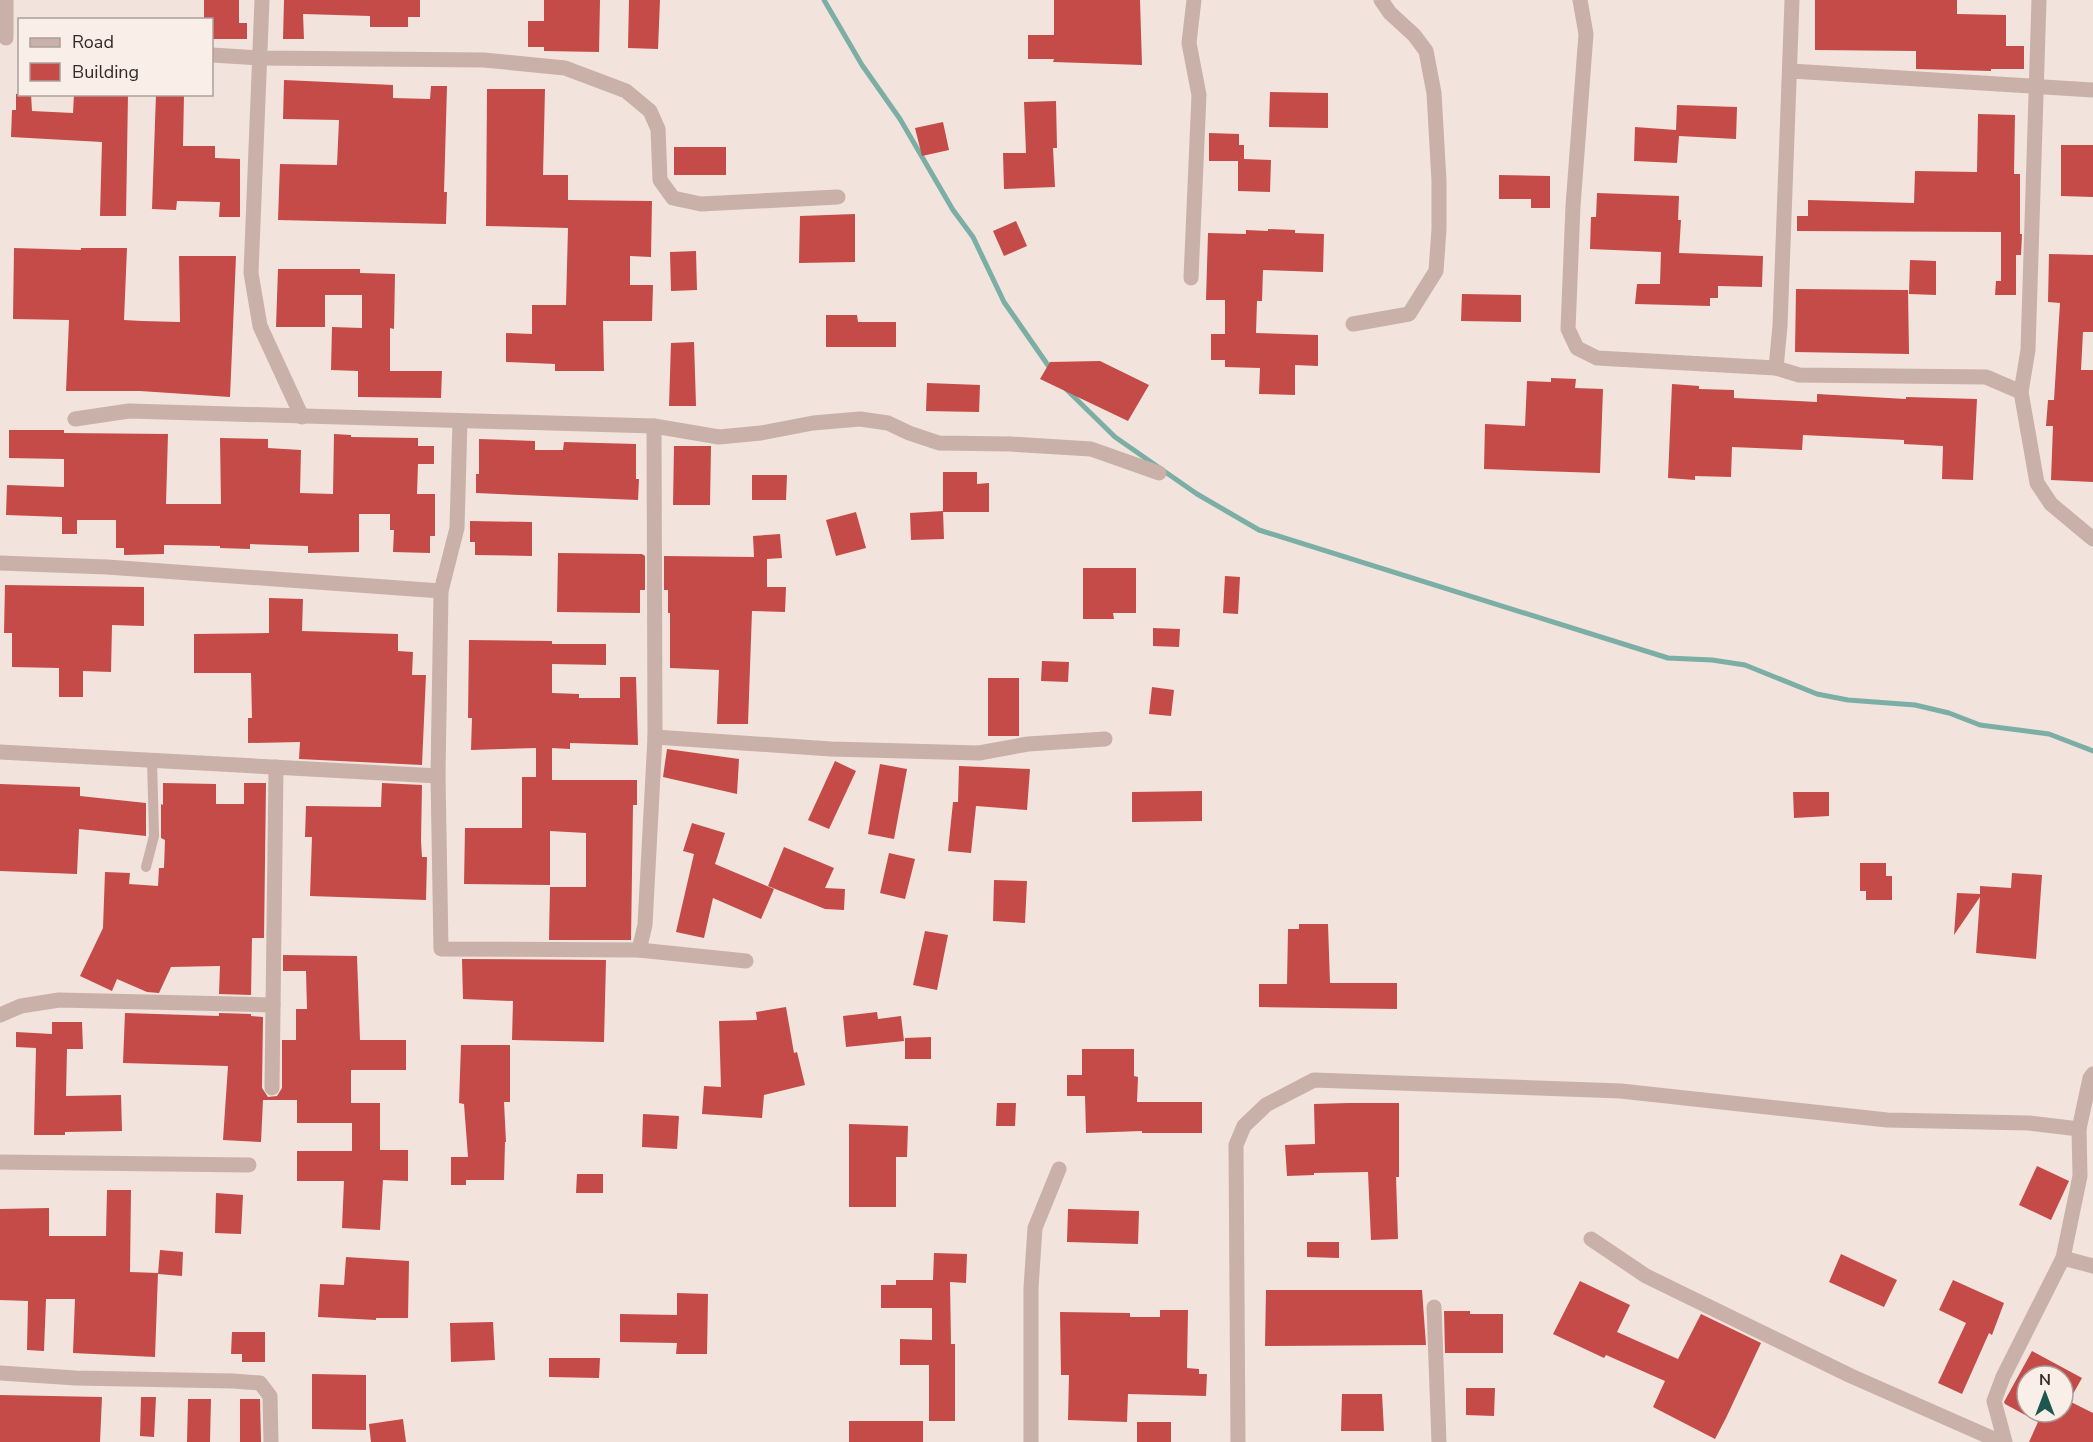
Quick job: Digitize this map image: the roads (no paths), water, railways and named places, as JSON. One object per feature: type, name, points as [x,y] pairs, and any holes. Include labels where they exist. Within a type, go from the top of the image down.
[{"type":"street","points":[[6,0],[9,38]]},
{"type":"street","points":[[262,0],[250,273],[260,326],[302,417]]},
{"type":"street","points":[[1191,278],[1199,95],[1190,44],[1194,0]]},
{"type":"street","points":[[1353,324],[1409,314],[1436,271],[1439,181],[1434,93],[1426,51],[1414,35],[1390,13],[1381,0]]},
{"type":"street","points":[[1580,0],[1586,34],[1573,206],[1568,329],[1577,348],[1597,358],[1776,368],[1799,375],[1986,377],[2021,392]]},
{"type":"street","points":[[1776,368],[1780,326],[1792,0]]},
{"type":"street","points":[[2039,0],[2028,350],[2021,392],[2037,483],[2051,504],[2093,539]]},
{"type":"street","points":[[213,54],[259,58],[484,60],[565,68],[626,91],[650,111],[657,129],[660,180],[673,198],[701,204],[838,197]]},
{"type":"street","points":[[1791,71],[2093,90]]},
{"type":"street","points":[[75,419],[129,411],[654,426],[719,436],[761,433],[813,423],[860,419],[888,423],[939,443],[1010,444],[1091,449],[1159,473]]},
{"type":"street","points":[[460,421],[457,528],[441,591],[438,776],[441,948],[639,950],[746,961]]},
{"type":"street","points":[[639,950],[645,925],[655,738],[654,426]]},
{"type":"street","points":[[0,563],[107,567],[441,591]]},
{"type":"street","points":[[655,738],[831,749],[979,753],[1028,744],[1105,739]]},
{"type":"street","points":[[0,752],[438,776]]},
{"type":"street","points":[[272,1088],[276,767]]},
{"type":"street","points":[[0,1015],[21,1006],[59,1000],[273,1005]]},
{"type":"street","points":[[2003,1442],[1994,1401],[2003,1377],[2063,1258],[2080,1176],[2079,1129],[2090,1078],[2093,1074]]},
{"type":"street","points":[[1238,1442],[1236,1145],[1244,1126],[1266,1105],[1314,1080],[1621,1091],[1887,1120],[2029,1123],[2079,1129]]},
{"type":"street","points":[[0,1162],[249,1165]]},
{"type":"street","points":[[1031,1442],[1031,1288],[1035,1228],[1059,1169]]},
{"type":"street","points":[[1591,1239],[1646,1276],[1851,1376],[2003,1442]]},
{"type":"street","points":[[2063,1258],[2093,1266]]},
{"type":"street","points":[[1434,1307],[1439,1442]]},
{"type":"street","points":[[0,1373],[76,1378],[260,1383],[270,1396],[270,1442]]},
{"type":"lane","points":[[146,867],[154,836],[152,760]]},
{"type":"waterway","points":[[824,0],[862,65],[900,119],[953,210],[973,237],[1004,302],[1052,371]]},
{"type":"waterway","points":[[1065,388],[1115,437],[1197,494],[1259,530],[1668,658],[1712,660],[1745,665],[1817,694],[1848,700],[1915,705],[1949,713],[1980,725],[2049,734],[2093,751]]}]
